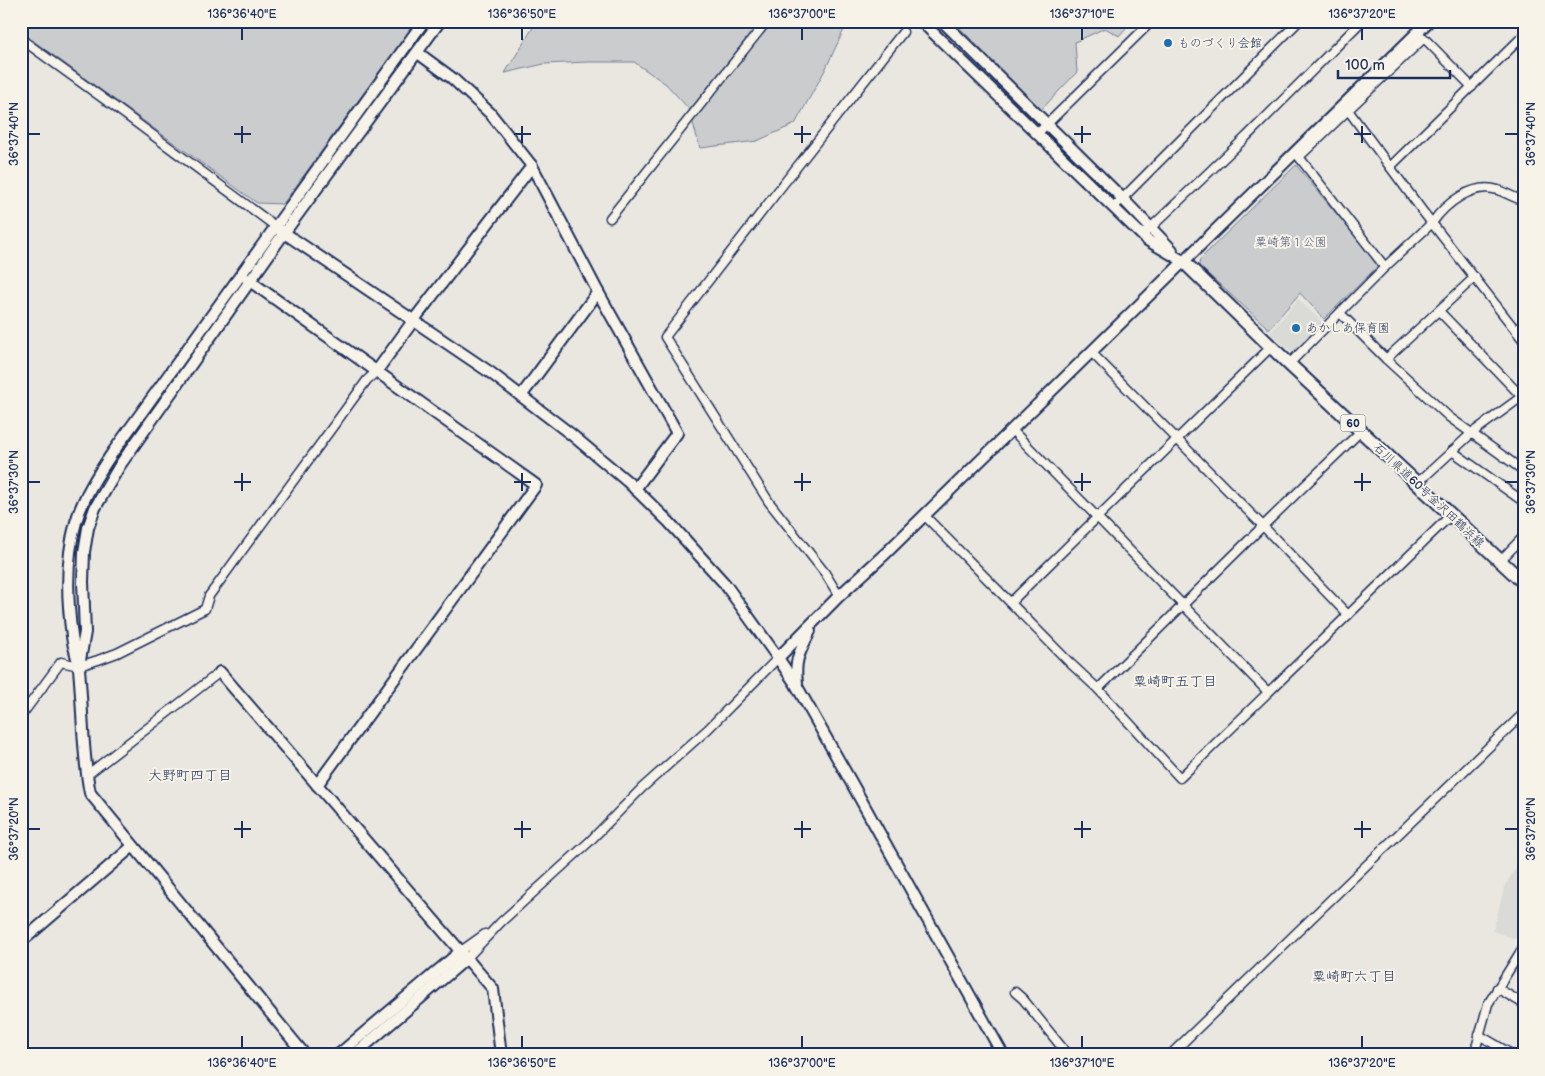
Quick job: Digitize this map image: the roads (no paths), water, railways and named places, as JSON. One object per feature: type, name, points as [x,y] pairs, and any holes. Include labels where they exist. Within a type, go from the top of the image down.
[{"type":"main road","name":"石川県道60号金沢田鶴浜線","points":[[1183,261],[1289,364],[1524,583]]},
{"type":"street","points":[[305,1055],[90,794],[79,666],[72,636],[69,596],[70,567],[76,522],[83,502],[97,476],[113,452],[246,278],[424,21]]},
{"type":"street","points":[[280,229],[418,53],[440,21]]},
{"type":"street","points":[[610,218],[767,21]]},
{"type":"street","points":[[921,21],[1114,207],[1183,261]]},
{"type":"street","points":[[942,21],[1122,198],[1146,232]]},
{"type":"street","points":[[1038,133],[1152,21]]},
{"type":"street","points":[[1114,207],[1299,21]]},
{"type":"street","points":[[1146,232],[1246,137],[1362,21]]},
{"type":"street","points":[[354,1055],[589,842],[642,788],[708,729],[839,596],[885,554],[1429,21]]},
{"type":"street","points":[[839,596],[825,574],[769,502],[665,337],[904,32]]},
{"type":"street","points":[[1385,267],[1299,157],[1424,38],[1472,87]]},
{"type":"street","points":[[21,39],[280,229],[521,396],[572,435],[635,489],[669,522],[725,584],[797,687],[1004,1055]]},
{"type":"street","points":[[1390,167],[1522,39]]},
{"type":"street","points":[[418,53],[452,78],[490,113],[532,166],[598,292],[677,433],[635,489]]},
{"type":"street","points":[[1348,110],[1432,223],[1524,341]]},
{"type":"street","points":[[21,716],[61,662],[79,666],[117,653],[205,609],[206,602],[214,588],[367,380],[376,372],[532,166]]},
{"type":"street","points":[[1289,364],[1385,267],[1432,223],[1438,214],[1462,195],[1488,188],[1524,200]]},
{"type":"street","points":[[1386,359],[1476,277]]},
{"type":"street","points":[[246,278],[536,485],[317,785]]},
{"type":"street","points":[[521,396],[598,292]]},
{"type":"street","points":[[1415,482],[1423,478],[1472,433],[1523,397],[1439,311]]},
{"type":"street","points":[[1340,313],[1386,359],[1449,417],[1524,471]]},
{"type":"street","points":[[1516,331],[1524,323]]},
{"type":"street","points":[[1011,602],[1271,347]]},
{"type":"street","points":[[1091,352],[1348,615]]},
{"type":"street","points":[[1012,430],[1268,692]]},
{"type":"street","points":[[1098,689],[1361,431]]},
{"type":"street","points":[[1452,451],[1524,502]]},
{"type":"street","points":[[924,515],[1098,689],[1180,778],[1451,515]]},
{"type":"street","points":[[1500,561],[1524,536]]},
{"type":"street","points":[[797,687],[797,658],[812,625]]},
{"type":"street","points":[[87,775],[220,672],[493,989],[501,1055]]},
{"type":"street","points":[[1170,1055],[1524,713]]},
{"type":"street","points":[[21,942],[133,846]]},
{"type":"street","points":[[1474,1055],[1488,1004],[1524,946]]},
{"type":"street","points":[[338,1055],[464,955]]},
{"type":"street","points":[[1498,988],[1524,1004]]},
{"type":"street","points":[[1015,992],[1023,999],[1068,1055]]},
{"type":"street","points":[[1479,1035],[1513,1055]]},
{"type":"place","name":"ものづくり会館","points":[[1168,43]]},
{"type":"place","name":"あかしあ保育園","points":[[1296,328]]},
{"type":"district","name":"粟崎町五丁目","points":[[1175,681]]},
{"type":"district","name":"大野町四丁目","points":[[190,775]]},
{"type":"district","name":"粟崎町六丁目","points":[[1354,976]]},
{"type":"park label","name":"粟崎第１公園","points":[[1291,242]]}]
